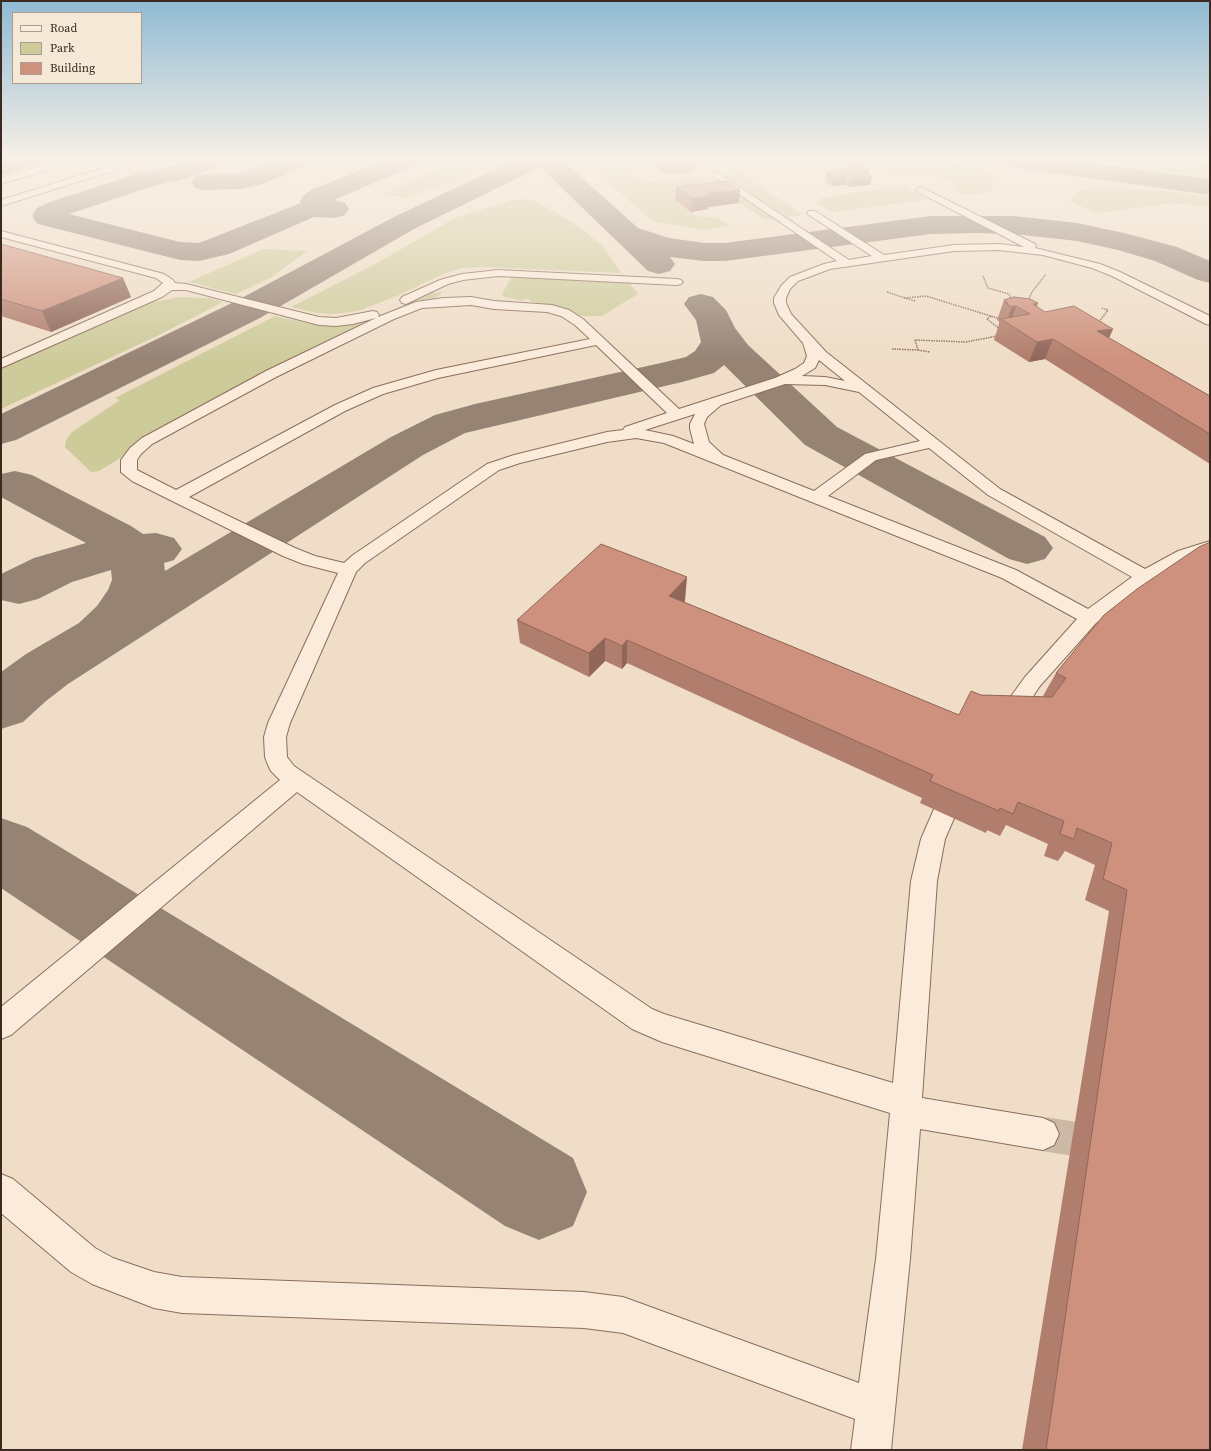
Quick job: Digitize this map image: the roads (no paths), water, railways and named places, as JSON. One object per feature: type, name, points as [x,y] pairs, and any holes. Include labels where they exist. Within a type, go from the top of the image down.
[{"type":"lane","points":[[792,226],[847,263]]},
{"type":"lane","points":[[832,226],[882,258]]},
{"type":"lane","points":[[990,226],[1037,249],[1084,262],[1111,272],[1210,321]]},
{"type":"lane","points":[[1,234],[160,276],[169,282],[169,286]]},
{"type":"lane","points":[[1012,237],[1018,242],[1017,245],[954,248],[828,266],[800,276],[788,284],[781,293],[780,303],[785,315],[809,344],[821,355],[994,492],[1145,576]]},
{"type":"lane","points":[[999,247],[1056,255]]},
{"type":"lane","points":[[1,364],[158,294],[169,286],[186,287],[319,321],[336,322],[372,316],[444,282],[462,277],[478,275],[498,273],[677,282]]},
{"type":"lane","points":[[348,570],[309,560],[289,552],[138,478],[129,472],[129,460],[140,446],[233,394],[399,312],[420,305],[455,301],[548,308],[561,311],[574,318],[677,415]]},
{"type":"lane","points":[[176,497],[334,411],[378,391],[436,374],[599,341]]},
{"type":"lane","points":[[809,344],[814,356],[810,365],[800,372],[780,381],[607,437],[493,466],[359,559],[348,570],[279,723],[275,737],[276,757],[279,765],[297,779],[642,1019],[662,1028],[906,1107],[1043,1134]]},
{"type":"lane","points":[[780,381],[794,379],[825,381],[856,387],[871,394]]},
{"type":"lane","points":[[720,400],[711,405],[701,414],[696,429],[702,444],[722,460]]},
{"type":"lane","points":[[607,437],[636,433],[658,436],[722,460],[1009,574],[1089,618]]},
{"type":"lane","points":[[816,497],[870,457],[931,443]]},
{"type":"lane","points":[[1007,719],[1032,682],[1089,618],[1145,576],[1184,555],[1210,546]]},
{"type":"lane","points":[[1,1025],[297,779]]},
{"type":"lane","points":[[871,1450],[893,1259],[924,882],[933,839],[943,816]]},
{"type":"lane","points":[[1,1191],[83,1260],[104,1272],[154,1290],[182,1295],[584,1310],[623,1315],[875,1408]]},
{"type":"tunnel","points":[[1043,1134],[1089,1141]]}]
